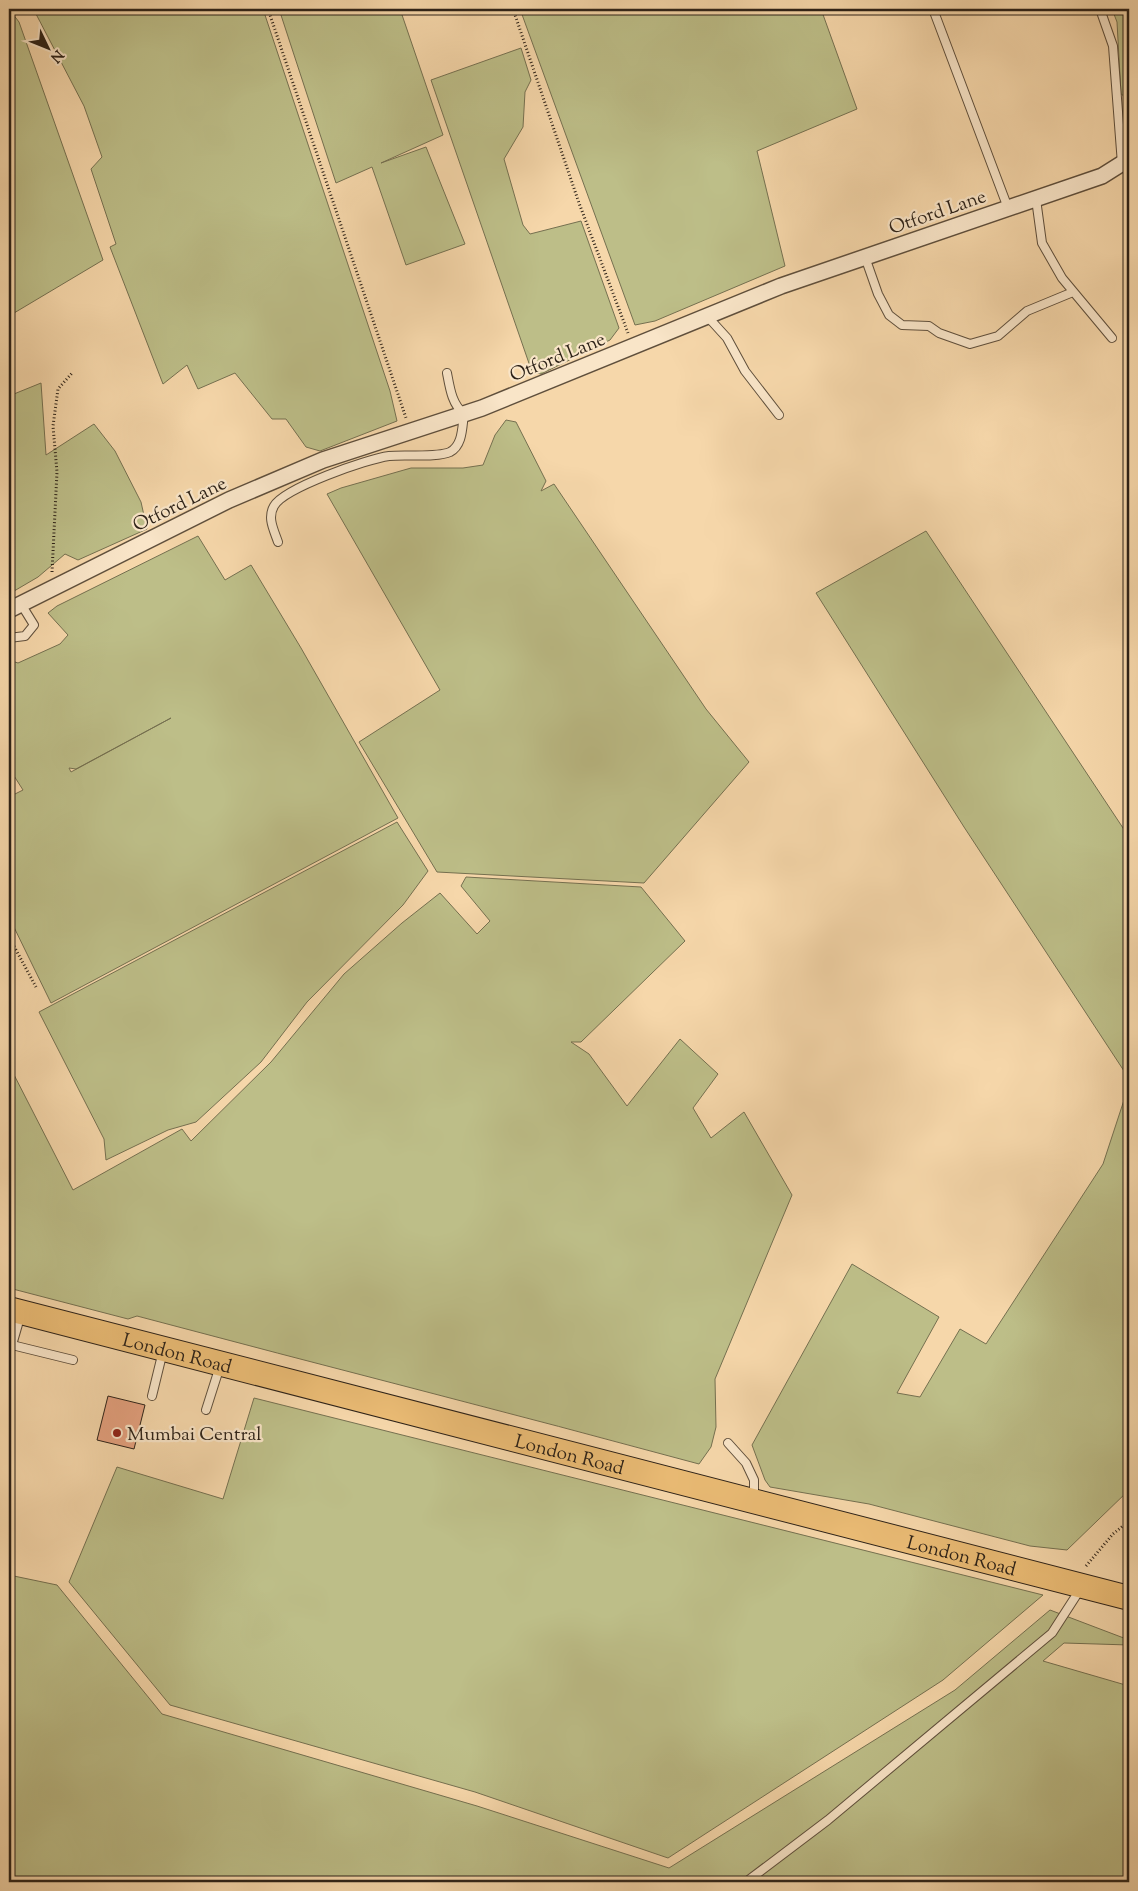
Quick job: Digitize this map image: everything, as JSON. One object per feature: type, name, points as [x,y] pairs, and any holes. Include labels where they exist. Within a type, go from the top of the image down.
[{"type":"main road","name":"London Road","points":[[15,1311],[1129,1598]]},
{"type":"street","name":"Otford Lane","points":[[15,607],[229,500],[323,460],[464,414],[781,286],[1102,176],[1126,162]]},
{"type":"lane","points":[[933,9],[1008,208]]},
{"type":"lane","points":[[1100,9],[1113,46],[1126,162]]},
{"type":"lane","points":[[1036,199],[1042,243],[1062,278],[1112,338]]},
{"type":"lane","points":[[865,257],[878,294],[888,315],[902,325],[929,326],[940,333],[970,344],[998,336],[1027,311],[1073,292]]},
{"type":"lane","points":[[707,316],[727,338],[745,371],[780,415]]},
{"type":"lane","points":[[278,542],[270,521],[273,507],[282,496],[328,474],[388,456],[449,452],[460,442],[464,414],[457,408],[452,396],[447,373]]},
{"type":"lane","points":[[9,638],[25,636],[34,625],[15,607]]},
{"type":"lane","points":[[15,1311],[12,1345],[73,1360]]},
{"type":"lane","points":[[152,1396],[163,1349]]},
{"type":"lane","points":[[206,1410],[220,1364]]},
{"type":"lane","points":[[728,1443],[746,1463],[754,1480],[754,1501]]},
{"type":"lane","points":[[746,1882],[828,1820],[1052,1633],[1082,1586]]},
{"type":"path","points":[[268,9],[411,432]]},
{"type":"path","points":[[513,9],[579,203],[633,346]]},
{"type":"path","points":[[52,588],[57,472],[53,426],[58,389],[73,372]]},
{"type":"path","points":[[9,937],[36,987]]},
{"type":"path","points":[[1082,1586],[1085,1566],[1114,1534],[1129,1521]]},
{"type":"green space","points":[[9,9],[19,22],[103,260],[9,316]]},
{"type":"green space","points":[[40,9],[263,9],[390,391],[397,421],[320,451],[306,447],[286,419],[272,419],[235,373],[198,389],[187,365],[163,384],[110,247],[116,244],[91,169],[102,157],[84,106],[36,14]]},
{"type":"green space","points":[[279,9],[400,9],[443,135],[381,163],[426,147],[465,244],[406,265],[372,167],[336,183]]},
{"type":"green space","points":[[520,9],[821,9],[857,109],[757,151],[785,266],[655,321],[635,325]]},
{"type":"green space","points":[[1112,9],[1129,9],[1129,96],[1127,98],[1121,94],[1117,22]]},
{"type":"green space","points":[[521,48],[531,80],[525,92],[523,127],[504,159],[523,225],[530,234],[581,221],[619,328],[610,340],[541,374],[532,372],[431,80]]},
{"type":"green space","points":[[41,383],[46,455],[94,424],[115,451],[141,502],[147,529],[78,560],[65,554],[38,577],[9,594],[9,396]]},
{"type":"green space","points":[[506,420],[516,422],[546,481],[541,491],[554,484],[706,709],[749,762],[644,883],[437,872],[359,742],[440,690],[327,494],[341,488],[411,468],[463,468],[483,465],[495,435]]},
{"type":"green space","points":[[926,531],[1129,837],[1129,1075],[1126,1074],[964,827],[816,593]]},
{"type":"green space","points":[[198,536],[225,580],[251,565],[301,648],[398,818],[51,1003],[9,917],[9,802],[14,798],[13,795],[23,790],[9,768],[9,660],[18,663],[60,644],[68,635],[48,613],[57,606]],"holes":[[[171,718],[71,772],[69,768],[76,769]]]},
{"type":"green space","points":[[397,822],[428,871],[403,905],[307,1002],[261,1062],[196,1122],[168,1130],[106,1160],[104,1139],[39,1012]]},
{"type":"green space","points":[[466,877],[641,887],[685,941],[581,1042],[571,1042],[589,1054],[627,1106],[680,1039],[718,1074],[693,1108],[711,1138],[744,1112],[792,1195],[715,1379],[716,1427],[711,1447],[699,1464],[137,1316],[128,1319],[9,1288],[9,1065],[73,1190],[182,1129],[191,1141],[271,1062],[344,974],[402,923],[440,893],[477,934],[490,921],[461,886]]},
{"type":"green space","points":[[1126,1094],[1129,1094],[1129,1490],[1067,1550],[1030,1546],[869,1504],[770,1487],[765,1480],[752,1445],[852,1264],[939,1317],[897,1393],[920,1397],[960,1329],[986,1344],[1103,1164]]},
{"type":"green space","points":[[254,1398],[1043,1595],[943,1680],[668,1858],[475,1792],[170,1705],[69,1582],[117,1467],[223,1499]]},
{"type":"green space","points":[[9,1575],[57,1585],[162,1714],[477,1806],[669,1868],[955,1690],[1050,1610],[1129,1640],[1129,1645],[1064,1643],[1043,1661],[1129,1686],[1129,1882],[9,1882]]},
{"type":"building","points":[[108,1396],[145,1405],[134,1449],[97,1440]]},
{"type":"place","name":"Mumbai Central","points":[[117,1433]]}]
